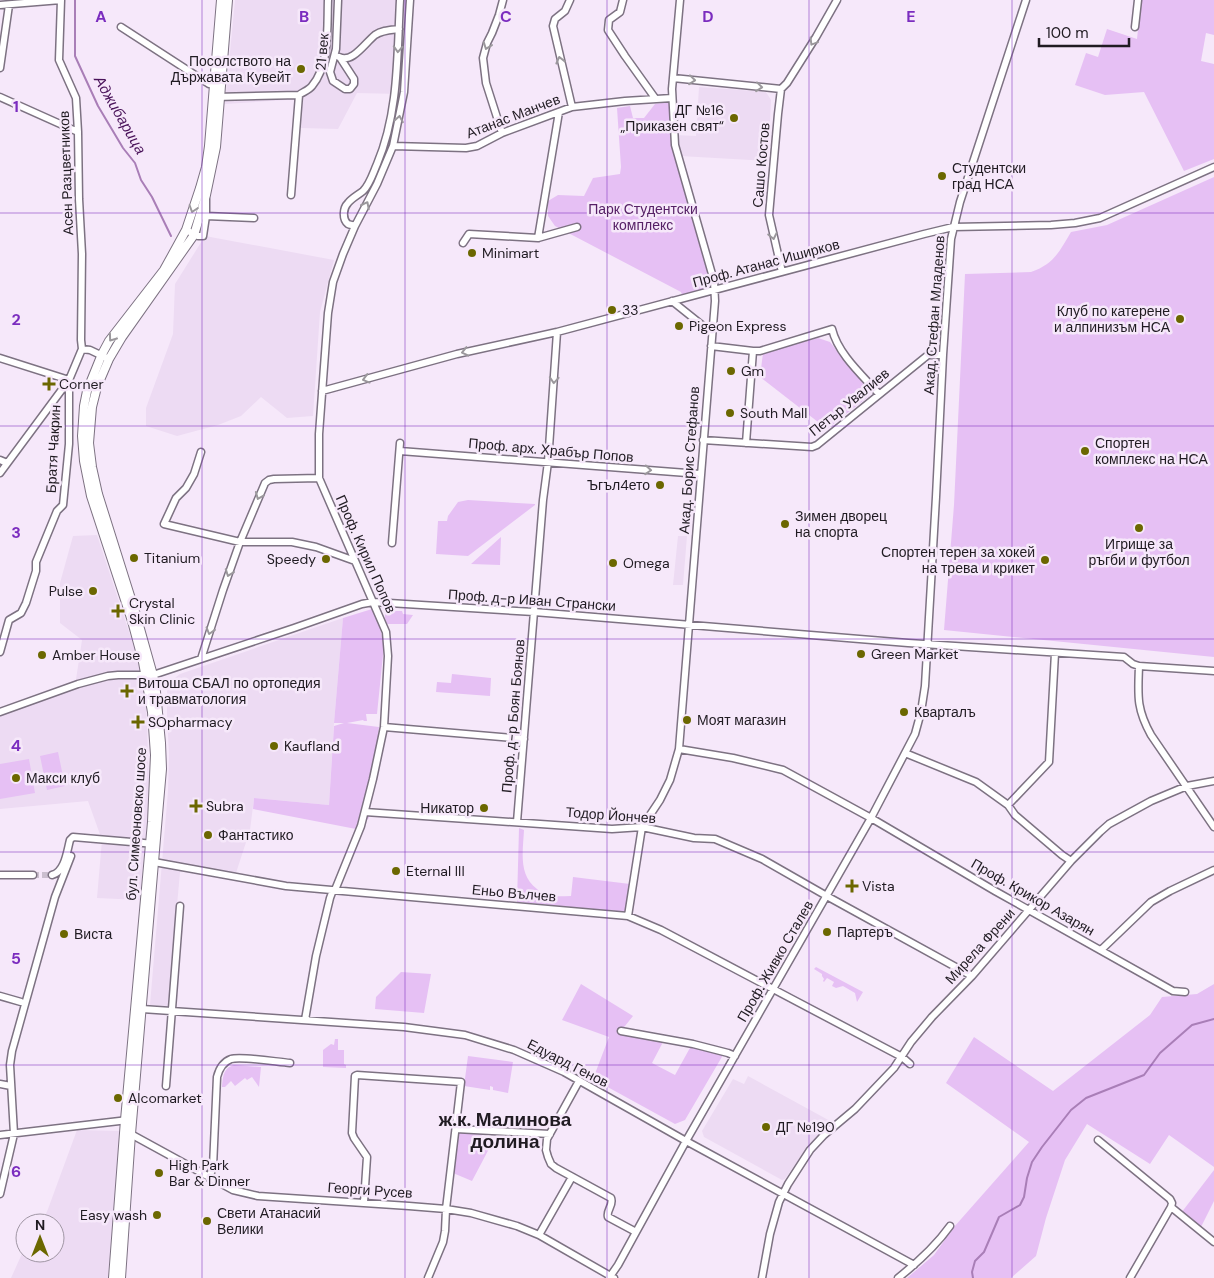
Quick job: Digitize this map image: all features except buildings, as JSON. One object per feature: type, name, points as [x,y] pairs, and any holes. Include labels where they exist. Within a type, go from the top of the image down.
[{"type":"main road","name":"бул. Симеоновско шосе","points":[[218,85],[221,0]]},
{"type":"main road","name":"бул. Симеоновско шосе","points":[[129,1120],[142,1009],[154,862],[153,803],[155,755],[150,676],[91,496],[85,469],[82,446],[84,406],[89,384],[105,357],[122,337],[194,235],[206,195],[216,147],[217,97],[228,0]]},
{"type":"main road","name":"бул. Симеоновско шосе","points":[[105,357],[109,341],[164,270],[186,230],[206,168],[217,97]]},
{"type":"main road","name":"бул. Симеоновско шосе","points":[[114,1278],[153,844]]},
{"type":"main road","name":"бул. Симеоновско шосе","points":[[121,1278],[128,1132]]},
{"type":"street","points":[[0,5],[61,0]]},
{"type":"street","name":"Асен Разцветников","points":[[61,0],[59,60],[76,98],[82,254],[82,349],[69,380]]},
{"type":"street","points":[[217,97],[299,95],[311,88],[320,75],[326,46],[328,0]]},
{"type":"street","name":"21 век","points":[[338,0],[336,49],[330,72],[333,81],[345,89],[350,89],[354,86],[355,82],[341,59]]},
{"type":"street","points":[[355,226],[347,223],[343,211],[348,202],[363,190],[370,180],[380,158],[388,131],[395,95],[400,0]]},
{"type":"street","name":"Проф. Кирил Попов","points":[[305,1020],[316,956],[330,898],[358,835],[384,727],[388,656],[386,632],[319,478],[322,391],[328,313],[333,282],[343,254],[393,146],[404,92],[410,0]]},
{"type":"street","points":[[502,133],[486,83],[482,58],[503,0]]},
{"type":"street","points":[[570,0],[565,11],[555,19],[553,26],[572,107]]},
{"type":"street","points":[[623,0],[620,12],[609,20],[608,30],[655,98]]},
{"type":"street","name":"Акад. Борис Стефанов","points":[[628,916],[642,827],[660,800],[670,780],[679,749],[715,290],[675,145],[672,98],[680,0]]},
{"type":"street","points":[[673,78],[781,89],[791,78],[837,0]]},
{"type":"street","name":"Акад. Стефан Младенов","points":[[928,644],[942,355],[951,239],[960,202],[1026,0]]},
{"type":"street","points":[[1135,27],[1138,0]]},
{"type":"street","points":[[0,68],[9,5]]},
{"type":"street","points":[[121,27],[209,84],[218,85]]},
{"type":"street","points":[[336,49],[341,59],[351,58],[376,34],[385,30],[399,30]]},
{"type":"street","name":"Сашо Костов","points":[[781,89],[769,215],[782,272]]},
{"type":"street","points":[[291,194],[299,95]]},
{"type":"street","points":[[0,97],[78,132]]},
{"type":"street","name":"Атанас Манчев","points":[[393,146],[466,148],[477,146],[502,133],[572,107],[655,98],[672,98]]},
{"type":"street","points":[[538,238],[559,112]]},
{"type":"street","name":"Проф. Атанас Иширков","points":[[322,391],[457,354],[557,332],[953,227],[1051,225],[1100,218],[1214,167]]},
{"type":"street","name":"бул. Симеоновско шосе","points":[[194,235],[203,236],[206,216],[206,195]]},
{"type":"street","points":[[206,216],[254,218]]},
{"type":"street","points":[[463,243],[468,234],[538,238],[577,227]]},
{"type":"street","points":[[186,230],[194,235]]},
{"type":"street","points":[[672,301],[712,333]]},
{"type":"street","points":[[711,346],[760,351],[832,329],[834,337],[848,359],[879,394]]},
{"type":"street","name":"Проф. д-р Боян Боянов","points":[[517,822],[543,500],[548,462],[557,332]]},
{"type":"street","points":[[82,349],[90,350],[105,357]]},
{"type":"street","points":[[746,443],[753,351]]},
{"type":"street","name":"Петър Увалиев","points":[[703,440],[812,447],[928,355],[942,355]]},
{"type":"street","points":[[0,358],[69,380],[0,473]]},
{"type":"street","name":"Братя Чакрин","points":[[0,652],[3,629],[9,620],[21,613],[26,603],[36,571],[36,562],[57,511],[63,505],[69,444],[69,380]]},
{"type":"street","points":[[392,544],[400,443]]},
{"type":"street","name":"Проф. арх. Храбър Попов","points":[[400,450],[700,474]]},
{"type":"street","points":[[201,452],[194,474],[186,488],[176,498],[164,524],[240,542],[292,542],[316,547],[355,561]]},
{"type":"street","points":[[0,460],[7,464]]},
{"type":"street","points":[[201,659],[240,542],[265,483],[269,480],[319,478]]},
{"type":"street","name":"Проф. д-р Иван Странски","points":[[150,676],[362,604],[374,602],[534,612],[928,644],[1124,657],[1139,666],[1214,671]]},
{"type":"street","name":"Проф. Живко Сталев","points":[[611,1277],[686,1141],[871,818],[915,734],[925,686],[928,644]]},
{"type":"street","points":[[1008,805],[1049,762],[1056,653]]},
{"type":"street","points":[[1139,666],[1138,701],[1143,718],[1151,735],[1214,827]]},
{"type":"street","points":[[0,712],[78,684],[102,678],[118,675],[150,676]]},
{"type":"street","points":[[384,727],[524,739]]},
{"type":"street","name":"Проф. Крикор Азарян","points":[[679,749],[733,758],[783,770],[871,818],[1173,991],[1185,992]]},
{"type":"street","points":[[905,753],[976,782],[1008,805],[1015,815],[1071,861]]},
{"type":"street","name":"Мирела Френи","points":[[782,1193],[810,1150],[894,1068],[911,1042],[932,1017],[972,976],[1071,861],[1100,832],[1109,824],[1151,801],[1187,786],[1214,781]]},
{"type":"street","name":"Тодор Йончев","points":[[364,812],[612,829],[642,827],[694,838],[715,839],[762,859],[972,976]]},
{"type":"street","points":[[52,875],[58,873],[63,865],[70,840],[73,837],[153,844]]},
{"type":"street","points":[[0,1194],[14,1134],[10,1064],[15,1039],[55,897],[71,856]]},
{"type":"street","name":"Еньо Вълчев","points":[[154,862],[286,886],[628,916],[661,930],[774,988],[902,1057],[910,1064]]},
{"type":"street","points":[[1101,950],[1151,902],[1214,870]]},
{"type":"street","points":[[0,875],[33,875]]},
{"type":"street","points":[[166,1086],[180,906]]},
{"type":"street","points":[[0,996],[21,1002]]},
{"type":"street","name":"Едуард Генов","points":[[142,1009],[404,1027],[465,1035],[514,1050],[550,1065],[914,1265]]},
{"type":"street","points":[[621,1031],[693,1044],[735,1056]]},
{"type":"street","points":[[209,1178],[213,1167],[217,1077],[219,1069],[224,1063],[239,1059],[290,1063]]},
{"type":"street","points":[[364,1202],[367,1157],[352,1133],[355,1076],[460,1082],[445,1231],[428,1278]]},
{"type":"street","points":[[579,1081],[547,1139],[546,1150],[551,1164],[610,1198],[612,1202],[607,1214],[608,1217],[636,1232]]},
{"type":"street","points":[[0,1084],[11,1086]]},
{"type":"street","points":[[0,1135],[129,1120]]},
{"type":"street","points":[[456,1129],[550,1134]]},
{"type":"street","name":"Георги Русев","points":[[128,1132],[233,1190],[258,1196],[446,1209],[493,1218],[539,1235],[611,1277]]},
{"type":"street","points":[[1098,1140],[1170,1198],[1172,1203],[1130,1278]]},
{"type":"street","points":[[539,1235],[572,1177]]},
{"type":"street","points":[[762,1278],[770,1234],[782,1193]]},
{"type":"street","points":[[1171,1207],[1212,1240]]},
{"type":"street","points":[[898,1278],[938,1242],[950,1226]]},
{"type":"shaded area","points":[[235,0],[406,0],[398,94],[357,93],[338,129],[301,128],[302,99],[225,104]]},
{"type":"shaded area","name":"ДГ №16 „Приказен свят“","points":[[699,87],[766,92],[771,100],[768,161],[680,156],[675,135],[696,136]]},
{"type":"shaded area","points":[[205,236],[334,260],[320,312],[313,416],[287,418],[261,397],[241,416],[218,425],[177,436],[146,426],[146,408],[173,334],[175,284]]},
{"type":"shaded area","points":[[97,535],[140,665],[146,700],[149,781],[140,900],[97,898],[102,840],[88,801],[0,809],[0,712],[75,686],[82,640],[60,623],[60,583],[73,536]]},
{"type":"shaded area","points":[[678,536],[687,536],[683,585],[673,585]]},
{"type":"shaded area","points":[[343,618],[329,805],[254,798],[250,830],[235,876],[212,872],[180,872],[168,1006],[150,1005],[168,791],[167,684],[180,674]]},
{"type":"shaded area","name":"ДГ №190","points":[[748,1076],[832,1122],[806,1149],[785,1179],[782,1180],[704,1137],[702,1131],[733,1079],[744,1084]]},
{"type":"shaded area","points":[[77,1130],[120,1131],[108,1278],[11,1278],[18,1263],[65,1263],[65,1213],[46,1213]]},
{"type":"green space","points":[[1141,0],[1214,0],[1214,35],[1206,33],[1201,61],[1214,64],[1214,159],[1184,171],[1144,92],[1105,95],[1075,85],[1086,53],[1098,57],[1107,29],[1137,39]]},
{"type":"green space","name":"Парк Студентски комплекс","points":[[669,102],[674,153],[710,282],[708,289],[683,298],[681,292],[555,226],[548,216],[548,201],[558,195],[584,196],[593,178],[620,174],[617,108],[630,106],[633,118],[644,118],[655,104]]},
{"type":"green space","name":"Спортен комплекс на НСА","points":[[1214,177],[1214,657],[944,630],[954,505],[965,274],[1031,272],[1039,269],[1051,261],[1071,232],[1107,225]]},
{"type":"green space","points":[[818,338],[830,342],[870,392],[869,396],[827,429],[760,377],[763,353]]},
{"type":"green space","points":[[468,500],[535,505],[468,556],[436,554],[438,521],[447,521],[448,516],[458,502]]},
{"type":"green space","points":[[501,537],[500,565],[471,564]]},
{"type":"green space","points":[[372,609],[379,624],[384,645],[377,714],[366,714],[367,721],[347,723],[379,727],[369,818],[356,829],[253,809],[254,798],[329,805],[334,726],[344,723],[334,723],[343,618]]},
{"type":"green space","points":[[402,611],[403,614],[413,615],[407,624],[387,624],[385,612]]},
{"type":"green space","points":[[452,674],[491,678],[490,696],[436,692],[437,682],[451,683]]},
{"type":"green space","points":[[58,752],[65,786],[47,790],[40,756]]},
{"type":"green space","name":"Макси клуб","points":[[29,759],[35,793],[0,799],[0,764]]},
{"type":"green space","points":[[519,828],[524,830],[524,870],[531,883],[539,891],[550,896],[571,896],[573,877],[630,884],[626,912],[517,902]]},
{"type":"green space","points":[[816,967],[863,992],[857,1002],[855,993],[843,986],[836,988],[832,986],[834,982],[827,978],[824,982],[822,974],[814,969]]},
{"type":"green space","points":[[401,972],[431,974],[424,1013],[375,1009],[376,997]]},
{"type":"green space","points":[[581,984],[633,1016],[621,1031],[625,1034],[663,1042],[652,1063],[675,1075],[691,1046],[723,1055],[685,1120],[675,1124],[593,1079],[609,1037],[562,1020]]},
{"type":"green space","points":[[1214,984],[1214,1167],[1169,1135],[1150,1164],[1087,1124],[1065,1160],[1036,1256],[1011,1278],[907,1278],[934,1255],[954,1227],[1029,1142],[946,1083],[974,1037],[1053,1091],[1150,1015],[1162,997],[1197,994]]},
{"type":"green space","points":[[335,1039],[338,1039],[338,1050],[344,1050],[344,1064],[346,1068],[323,1067],[323,1050],[331,1044],[334,1045]]},
{"type":"green space","points":[[468,1056],[513,1062],[508,1093],[493,1090],[493,1087],[490,1086],[490,1090],[464,1086]]},
{"type":"green space","points":[[230,1066],[261,1067],[259,1087],[252,1077],[247,1080],[245,1078],[235,1086],[231,1081],[225,1087],[222,1087],[223,1076]]},
{"type":"green space","points":[[458,1132],[482,1133],[481,1145],[491,1145],[472,1181],[453,1173]]},
{"type":"green space","points":[[1214,1170],[1214,1201],[1201,1227],[1214,1239],[1214,1245],[1178,1217]]},
{"type":"waterway","name":"Аджибарица","points":[[75,0],[75,56],[98,106],[123,148],[135,163],[141,180],[152,197],[171,236]]},
{"type":"waterway","points":[[973,1278],[972,1272],[975,1261],[984,1252],[999,1217],[1020,1205],[1024,1197],[1032,1162],[1071,1110],[1086,1098],[1144,1075],[1160,1053],[1192,1025],[1214,1019]]},
{"type":"tunnel","points":[[33,875],[52,875]]},
{"type":"place","name":"Посолството на Държавата Кувейт","points":[[301,69]]},
{"type":"place","name":"ДГ №16 „Приказен свят“","points":[[734,118]]},
{"type":"place","name":"Студентски град НСА","points":[[942,176]]},
{"type":"place","name":"Minimart","points":[[472,253]]},
{"type":"place","name":"33","points":[[612,310]]},
{"type":"place","name":"Клуб по катерене и алпинизъм НСА","points":[[1180,319]]},
{"type":"place","name":"Pigeon Express","points":[[679,326]]},
{"type":"place","name":"Gm","points":[[731,371]]},
{"type":"place","name":"Corner","points":[[49,384]]},
{"type":"place","name":"South Mall","points":[[730,413]]},
{"type":"place","name":"Спортен комплекс на НСА","points":[[1085,451]]},
{"type":"place","name":"Ъгъл4ето","points":[[660,485]]},
{"type":"place","name":"Зимен дворец на спорта","points":[[785,524]]},
{"type":"place","name":"Игрище за ръгби и футбол","points":[[1139,528]]},
{"type":"place","name":"Titanium","points":[[134,558]]},
{"type":"place","name":"Speedy","points":[[326,559]]},
{"type":"place","name":"Спортен терен за хокей на трева и крикет","points":[[1045,560]]},
{"type":"place","name":"Omega","points":[[613,563]]},
{"type":"place","name":"Pulse","points":[[93,591]]},
{"type":"place","name":"Crystal Skin Clinic","points":[[118,611]]},
{"type":"place","name":"Green Market","points":[[861,654]]},
{"type":"place","name":"Amber House","points":[[42,655]]},
{"type":"place","name":"Витоша СБАЛ по ортопедия и травматология","points":[[127,691]]},
{"type":"place","name":"Кварталъ","points":[[904,712]]},
{"type":"place","name":"Моят магазин","points":[[687,720]]},
{"type":"place","name":"SOpharmacy","points":[[138,722]]},
{"type":"place","name":"Kaufland","points":[[274,746]]},
{"type":"place","name":"Макси клуб","points":[[16,778]]},
{"type":"place","name":"Subra","points":[[196,806]]},
{"type":"place","name":"Никатор","points":[[484,808]]},
{"type":"place","name":"Фантастико","points":[[208,835]]},
{"type":"place","name":"Eternal III","points":[[396,871]]},
{"type":"place","name":"Vista","points":[[852,886]]},
{"type":"place","name":"Партеръ","points":[[827,932]]},
{"type":"place","name":"Виста","points":[[64,934]]},
{"type":"place","name":"Alcomarket","points":[[118,1098]]},
{"type":"place","name":"ДГ №190","points":[[766,1127]]},
{"type":"place","name":"High Park Bar & Dinner","points":[[159,1173]]},
{"type":"place","name":"Easy wash","points":[[157,1215]]},
{"type":"place","name":"Свети Атанасий Велики","points":[[207,1221]]},
{"type":"district","name":"ж.к. Малинова долина","points":[[505,1130]]}]
